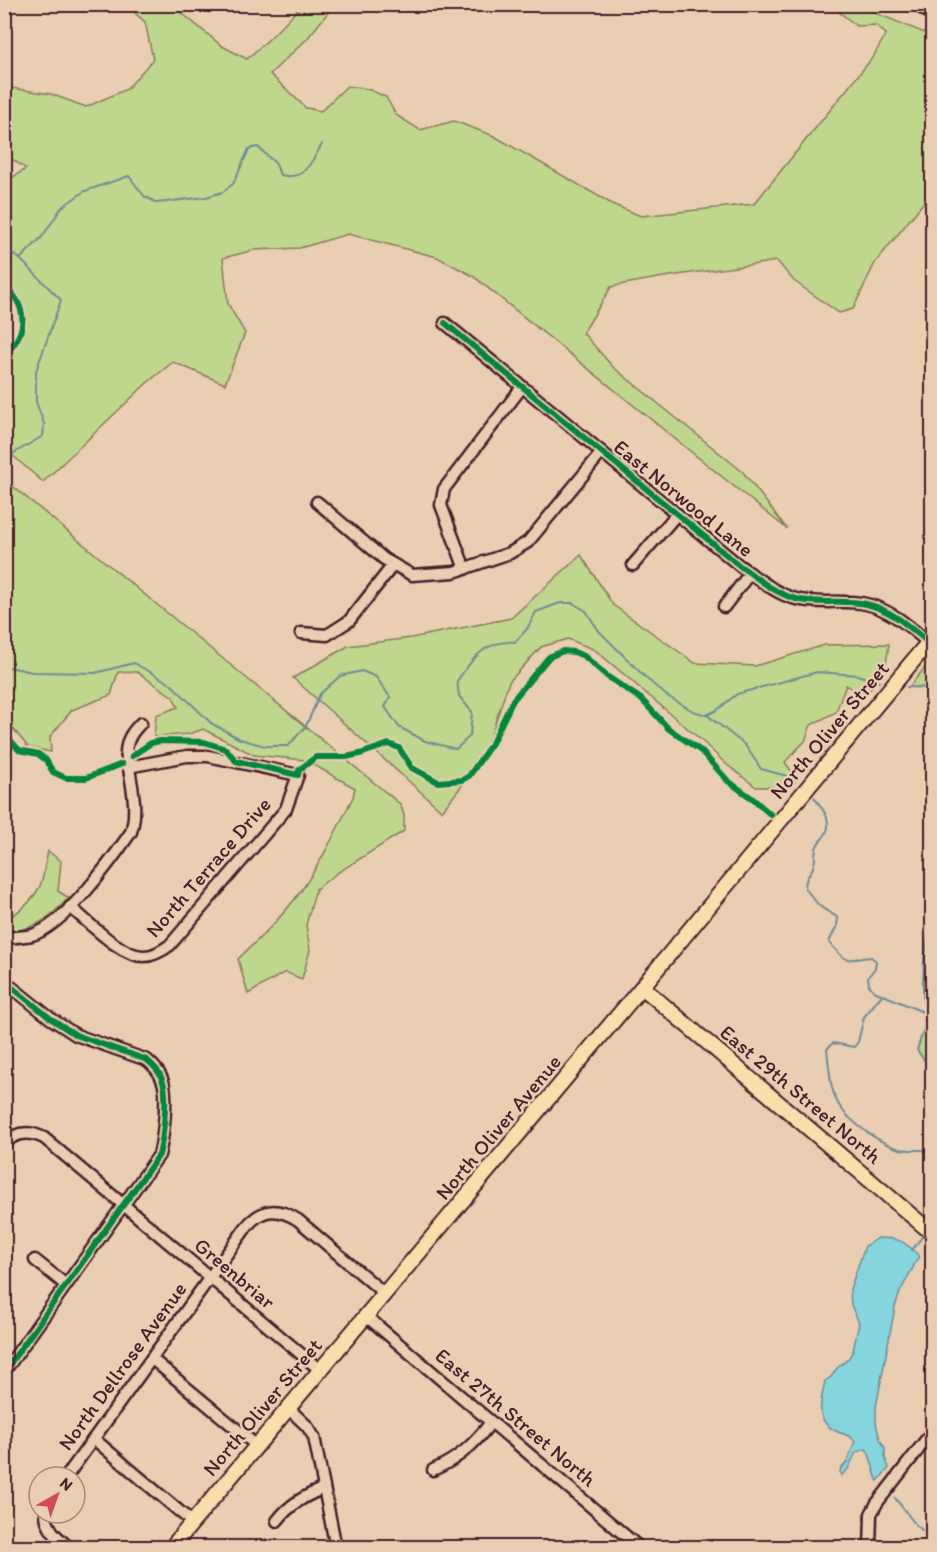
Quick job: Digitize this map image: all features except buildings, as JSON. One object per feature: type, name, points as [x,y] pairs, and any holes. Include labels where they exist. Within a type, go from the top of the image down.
[{"type":"main road","name":"North Oliver Street","points":[[642,987],[931,640]]},
{"type":"main road","name":"East 29th Street North","points":[[642,987],[933,1233]]},
{"type":"main road","name":"North Oliver Avenue","points":[[385,1294],[642,987]]},
{"type":"main road","name":"North Oliver Street","points":[[171,1548],[385,1294]]},
{"type":"street","name":"East Norwood Lane","points":[[444,323],[767,585],[795,599],[866,604],[897,617],[931,640]]},
{"type":"street","points":[[465,569],[441,505],[444,489],[522,387]]},
{"type":"street","points":[[317,502],[393,565],[412,575],[454,572],[510,553],[528,542],[602,452]]},
{"type":"street","points":[[633,565],[677,514]]},
{"type":"street","points":[[302,633],[327,635],[348,621],[393,565]]},
{"type":"street","points":[[724,607],[750,573]]},
{"type":"street","points":[[4,938],[32,935],[46,928],[70,906],[131,832],[135,807],[128,767],[127,743],[132,732],[141,723]]},
{"type":"street","name":"North Terrace Drive","points":[[70,906],[122,949],[145,957],[158,954],[170,945],[286,809],[298,775],[208,756],[187,756],[128,767]]},
{"type":"street","points":[[4,981],[50,1018],[76,1035],[147,1060],[162,1079],[164,1088],[164,1137],[159,1155],[6,1367]]},
{"type":"street","name":"Greenbriar","points":[[4,1144],[19,1134],[37,1134],[56,1147],[320,1370]]},
{"type":"street","name":"North Dellrose Avenue","points":[[75,1465],[253,1219],[262,1213],[274,1211],[286,1213],[298,1220],[385,1294]]},
{"type":"street","points":[[34,1260],[66,1285]]},
{"type":"street","name":"East 27th Street North","points":[[366,1316],[640,1548]]},
{"type":"street","points":[[152,1359],[257,1446]]},
{"type":"street","points":[[288,1408],[307,1426],[314,1437],[336,1548]]},
{"type":"street","points":[[433,1470],[466,1452],[491,1422]]},
{"type":"street","points":[[870,1548],[872,1514],[877,1503],[933,1432]]},
{"type":"street","points":[[94,1439],[192,1522]]},
{"type":"street","points":[[277,1521],[290,1506],[303,1497],[324,1488]]},
{"type":"street","points":[[48,1525],[54,1535],[70,1548]]},
{"type":"green space","points":[[126,5],[172,5],[222,46],[247,59],[302,5],[334,5],[307,39],[270,74],[306,108],[321,111],[347,86],[368,89],[386,97],[396,115],[420,130],[454,121],[494,136],[614,205],[641,216],[754,204],[873,57],[886,34],[876,25],[857,26],[830,5],[856,5],[932,36],[932,192],[875,263],[853,309],[839,313],[794,281],[777,261],[673,275],[611,287],[583,333],[613,367],[743,472],[787,529],[473,276],[437,257],[348,234],[300,248],[254,250],[223,258],[228,304],[245,333],[225,384],[173,362],[147,383],[43,482],[5,449],[5,355],[17,330],[18,313],[12,298],[5,291],[5,177],[13,177],[26,169],[5,154],[5,87],[51,94],[86,107],[127,89],[153,59],[145,22]]},
{"type":"green space","points":[[5,480],[400,804],[404,815],[404,831],[337,873],[316,889],[306,925],[310,950],[302,979],[285,972],[248,994],[238,959],[279,918],[301,891],[329,845],[353,797],[355,788],[305,760],[254,755],[203,729],[189,734],[154,737],[156,715],[178,707],[173,697],[137,672],[118,672],[111,695],[72,710],[50,737],[51,752],[28,747],[6,720],[4,699],[6,684],[4,682]]},
{"type":"green space","points":[[581,555],[613,605],[695,663],[755,666],[825,645],[889,644],[885,670],[865,696],[846,685],[836,712],[811,725],[805,741],[785,762],[792,772],[778,787],[756,787],[726,764],[595,650],[568,639],[541,647],[509,682],[478,765],[442,811],[293,678],[348,646],[411,638],[511,618]]},
{"type":"green space","points":[[932,659],[932,688],[909,687]]},
{"type":"green space","points":[[48,851],[61,861],[58,891],[69,898],[54,912],[33,926],[5,932],[5,917],[22,908],[40,886]]},
{"type":"green space","points":[[932,916],[932,1064],[925,1061],[917,1050],[925,1026],[924,960]]},
{"type":"water","points":[[878,1238],[901,1241],[919,1256],[900,1292],[895,1307],[876,1407],[876,1423],[889,1468],[878,1481],[866,1449],[856,1452],[848,1469],[841,1476],[840,1470],[847,1462],[855,1441],[830,1428],[822,1417],[821,1410],[825,1381],[848,1359],[853,1351],[859,1323],[851,1305],[850,1289],[865,1246]]},
{"type":"waterway","points":[[20,259],[42,237],[62,207],[85,191],[129,176],[144,196],[157,203],[206,197],[223,192],[233,184],[249,149],[258,147],[276,164],[280,175],[289,176],[306,169],[322,144]]},
{"type":"waterway","points":[[4,248],[20,259],[61,300],[36,371],[36,402],[44,424],[43,436],[4,459]]},
{"type":"waterway","points":[[4,666],[32,672],[95,673],[134,663],[171,684],[211,723],[240,739],[265,746],[288,746],[306,726],[320,694],[340,676],[362,671],[376,677],[390,697],[385,707],[399,727],[425,741],[456,749],[470,736],[472,712],[459,696],[457,681],[480,652],[495,644],[515,642],[527,629],[536,612],[560,603],[573,603],[586,611],[599,631],[647,679],[667,696],[693,711],[707,715],[737,694],[817,672],[857,675],[879,682]]},
{"type":"waterway","points":[[907,687],[932,688]]},
{"type":"waterway","points":[[707,715],[745,745],[761,769],[787,776],[795,782]]},
{"type":"waterway","points":[[814,797],[826,815],[828,825],[825,835],[816,848],[815,862],[806,880],[805,889],[822,908],[838,918],[837,926],[829,942],[839,954],[847,959],[871,957],[876,961],[875,968],[868,977],[869,985],[874,991],[923,1012]]},
{"type":"waterway","points":[[932,813],[928,834],[932,854]]},
{"type":"waterway","points":[[932,916],[924,960],[925,1026],[917,1050],[925,1061],[932,1064]]},
{"type":"waterway","points":[[881,996],[864,1017],[858,1042],[854,1047],[833,1043],[827,1049],[832,1089],[840,1107],[871,1135],[892,1147],[932,1151]]},
{"type":"waterway","points":[[912,1250],[925,1233]]},
{"type":"waterway","points":[[895,1498],[916,1525],[932,1538]]},
{"type":"cycle path","points":[[4,286],[13,295],[22,313],[19,336],[4,358]]},
{"type":"cycle path","points":[[445,323],[740,566],[767,585],[789,597],[805,601],[875,606],[899,619],[929,643]]},
{"type":"cycle path","points":[[132,756],[151,743],[160,741],[204,742],[226,749],[236,761],[298,775],[299,770],[316,757],[346,757],[389,744],[399,748],[412,768],[438,782],[462,780],[469,776],[492,743],[513,700],[549,657],[563,651],[574,652],[584,656],[608,677],[641,699],[669,729],[701,751],[728,781],[771,815]]},
{"type":"cycle path","points":[[4,733],[19,750],[38,754],[46,760],[53,772],[66,778],[86,778],[122,764]]},
{"type":"cycle path","points":[[4,981],[50,1018],[76,1035],[147,1060],[159,1073],[165,1095],[164,1128],[159,1155],[4,1372]]}]
